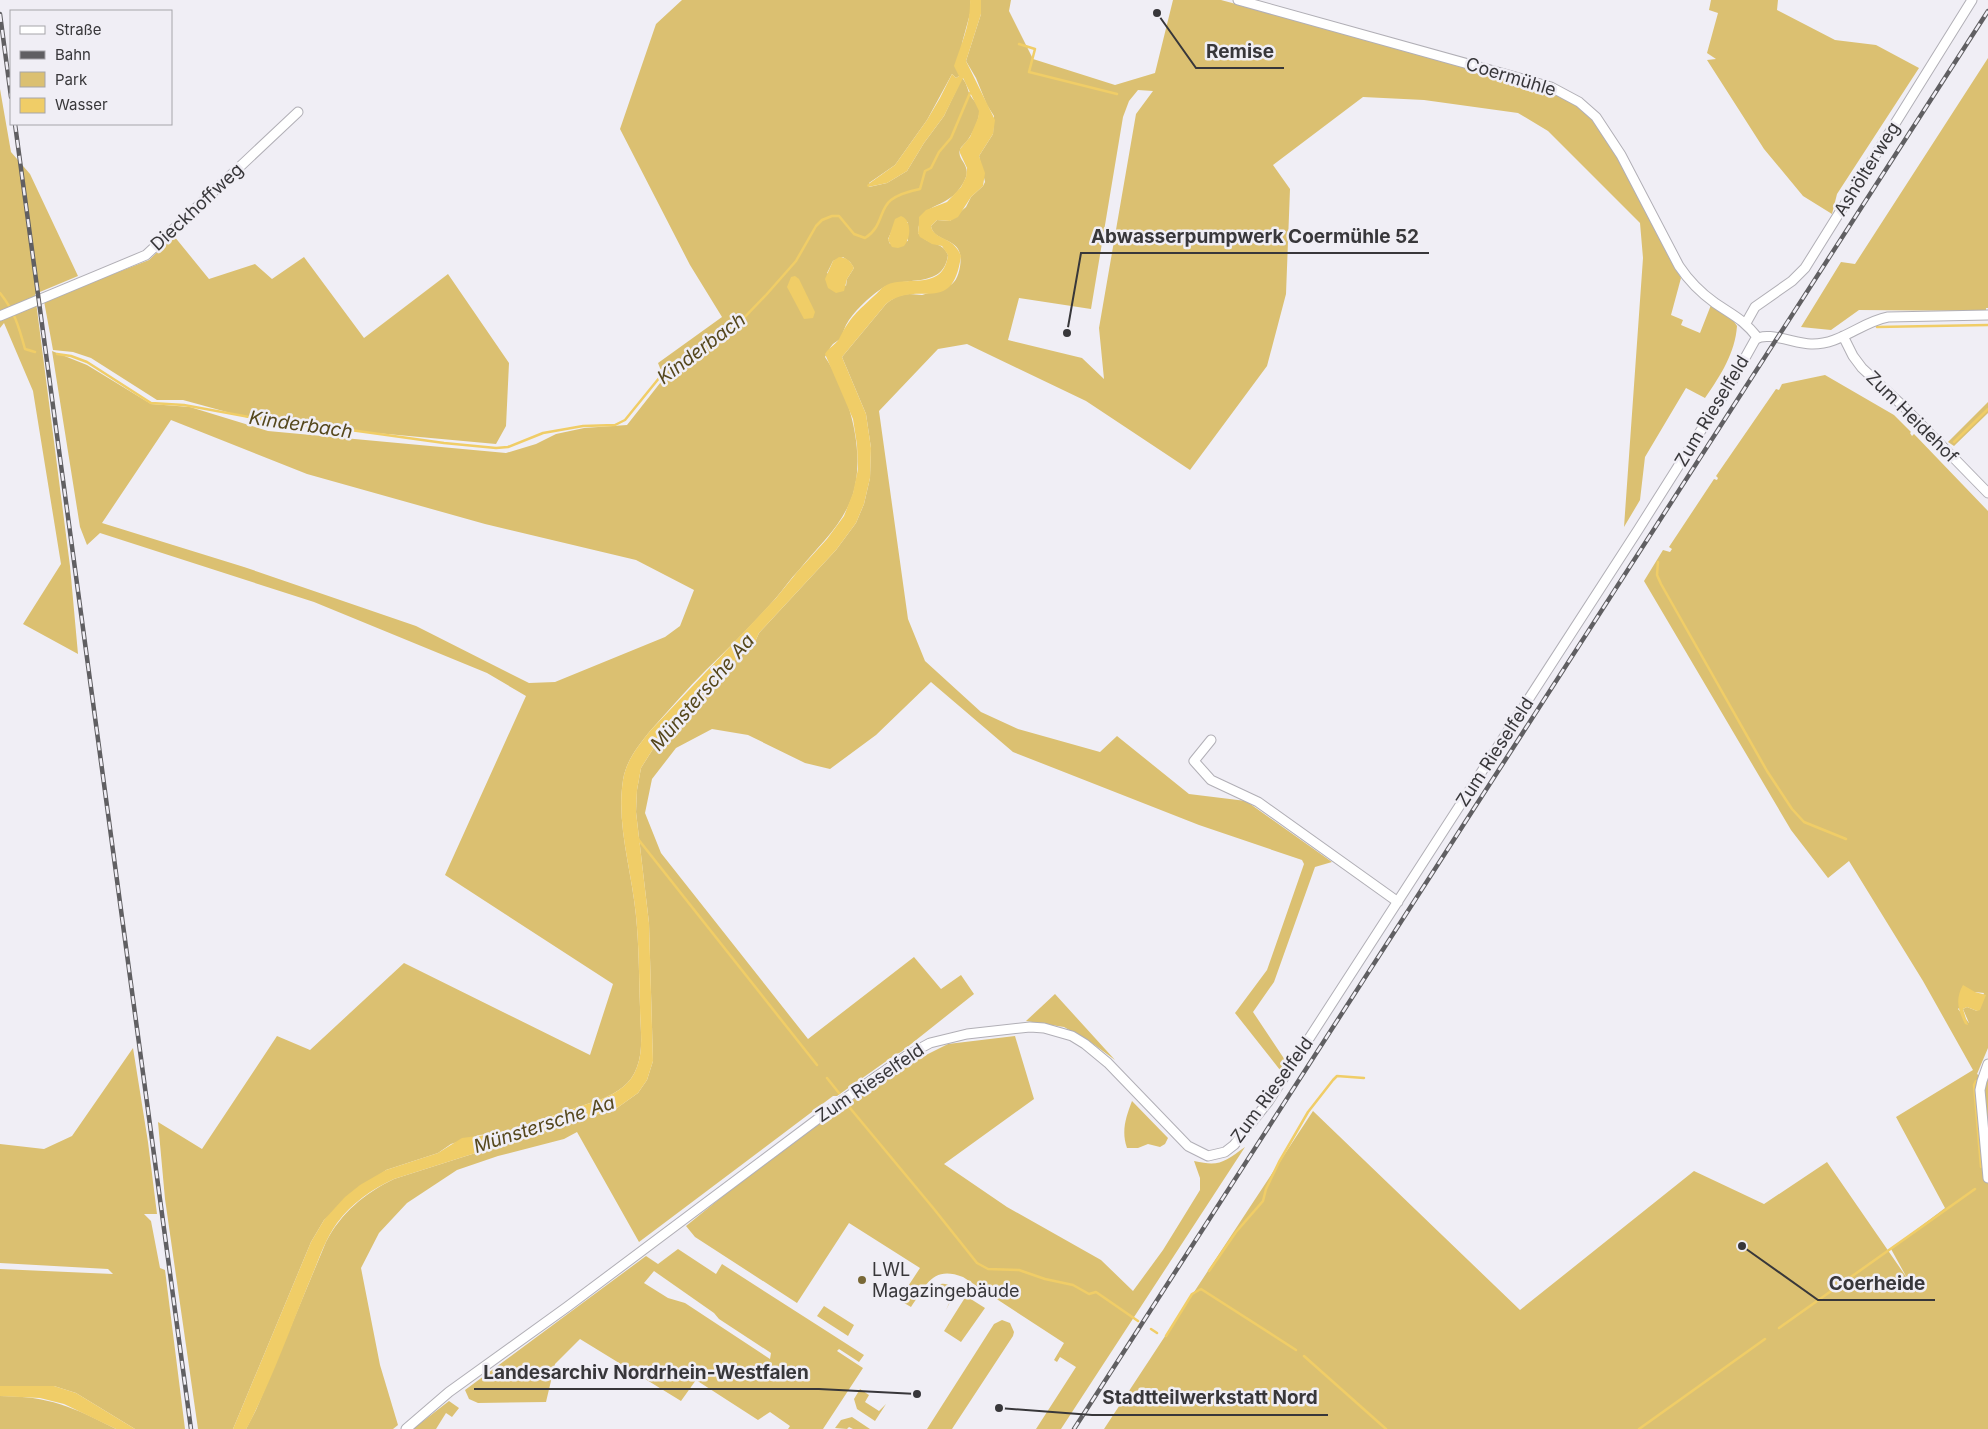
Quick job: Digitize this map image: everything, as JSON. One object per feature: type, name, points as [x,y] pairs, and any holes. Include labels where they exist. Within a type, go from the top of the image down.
[{"type":"street","name":"Coermühle","points":[[1238,0],[1551,87],[1580,102],[1592,113],[1608,134],[1679,266],[1689,279],[1714,302],[1746,323],[1758,338]]},
{"type":"street","name":"Ashölterweg","points":[[1746,323],[1755,307],[1792,281],[1805,268],[1972,0]]},
{"type":"street","name":"Dieckhoffweg","points":[[1,315],[146,255],[298,112]]},
{"type":"street","points":[[1843,336],[1874,319],[1888,317],[1988,315]]},
{"type":"street","name":"Zum Rieselfeld","points":[[406,1429],[449,1392],[567,1307],[843,1100],[906,1056],[930,1043],[967,1034],[1030,1027],[1044,1028],[1072,1036],[1091,1048],[1108,1063],[1188,1146],[1208,1156],[1225,1152],[1241,1138],[1268,1102],[1638,530],[1731,383],[1752,344],[1763,336],[1811,344],[1825,343],[1843,336]]},
{"type":"street","name":"Zum Heidehof","points":[[1843,336],[1853,356],[1862,368],[1903,406],[1988,493]]},
{"type":"street","points":[[1211,740],[1194,761],[1210,780],[1258,802],[1398,902]]},
{"type":"street","points":[[1988,1064],[1980,1090],[1988,1178]]},
{"type":"green space","points":[[682,0],[970,0],[971,10],[962,43],[959,76],[956,78],[952,74],[927,120],[895,165],[869,183],[869,187],[887,183],[907,171],[924,143],[944,116],[962,78],[979,108],[978,120],[974,129],[960,150],[967,174],[954,195],[923,215],[918,233],[926,240],[939,245],[945,250],[948,255],[945,266],[939,273],[930,278],[900,282],[881,289],[866,300],[857,310],[846,325],[840,339],[831,347],[825,357],[834,371],[848,405],[856,441],[857,477],[849,505],[830,534],[775,599],[650,731],[637,748],[627,766],[621,797],[625,848],[637,927],[641,1037],[639,1060],[628,1083],[602,1099],[501,1133],[479,1135],[451,1144],[438,1153],[386,1170],[324,1220],[311,1242],[233,1429],[198,1429],[165,1199],[158,1122],[202,1149],[277,1036],[310,1050],[404,963],[590,1055],[613,984],[445,875],[526,696],[487,673],[314,602],[100,533],[87,545],[80,527],[52,351],[87,365],[151,404],[190,407],[268,431],[506,453],[536,444],[556,434],[584,428],[627,425],[664,378],[658,363],[722,317],[690,265],[620,129],[656,24]],"holes":[[[908,222],[908,241],[890,244],[888,239],[893,228]],[[843,257],[854,268],[847,279],[846,286],[827,273],[833,261]],[[171,420],[307,474],[485,524],[636,560],[694,590],[680,626],[665,637],[555,682],[529,683],[416,626],[244,567],[102,523]]]},
{"type":"green space","points":[[981,0],[1011,0],[1009,11],[1033,59],[1115,85],[1155,73],[1173,0],[1221,0],[1553,90],[1582,106],[1618,156],[1681,278],[1671,315],[1683,320],[1681,325],[1700,333],[1711,305],[1731,317],[1737,326],[1736,336],[1726,364],[1705,398],[1686,388],[1645,457],[1640,500],[1624,527],[1643,258],[1640,223],[1548,131],[1518,113],[1424,100],[1363,97],[1273,165],[1290,189],[1286,294],[1267,366],[1190,470],[1086,401],[967,344],[938,349],[879,411],[908,619],[925,661],[981,712],[1018,729],[1100,752],[1117,736],[1189,794],[1246,801],[1332,862],[1315,867],[1274,982],[1253,1012],[1285,1060],[1280,1070],[1235,1013],[1267,970],[1304,864],[1302,860],[1199,825],[1013,752],[931,682],[876,735],[830,769],[805,763],[748,735],[712,729],[676,748],[652,779],[645,813],[661,853],[808,1039],[914,957],[941,989],[961,975],[974,994],[901,1052],[837,1096],[833,1096],[639,1242],[577,1132],[564,1139],[498,1156],[457,1170],[407,1203],[379,1233],[361,1268],[380,1365],[398,1425],[393,1429],[246,1429],[256,1410],[326,1242],[346,1213],[364,1197],[394,1179],[617,1108],[638,1093],[647,1080],[653,1061],[649,923],[636,812],[641,768],[658,741],[726,668],[755,642],[759,633],[836,550],[856,523],[864,504],[870,478],[871,448],[866,414],[842,357],[886,304],[896,297],[908,294],[922,295],[942,289],[952,284],[958,274],[961,261],[958,249],[936,234],[931,226],[937,220],[950,221],[966,207],[971,197],[985,182],[979,156],[993,134],[994,116],[966,61],[981,14]],"holes":[[[1138,90],[1153,91],[1136,114],[1099,328],[1104,379],[1082,358],[1008,340],[1019,298],[1091,309],[1123,117],[1129,101]]]},
{"type":"green space","points":[[1711,0],[1778,0],[1777,10],[1835,40],[1876,45],[1919,68],[1837,194],[1832,214],[1803,196],[1764,149],[1707,60],[1716,59],[1707,53],[1718,13],[1709,10]]},
{"type":"green space","points":[[1988,58],[1988,308],[1986,308],[1986,311],[1859,310],[1831,330],[1801,327],[1841,262],[1855,264]]},
{"type":"green space","points":[[0,89],[11,152],[30,174],[78,276],[35,294],[70,566],[78,654],[23,624],[61,564],[33,391],[4,323],[0,328]]},
{"type":"green space","points":[[174,236],[209,279],[255,264],[272,279],[304,257],[364,338],[448,274],[509,363],[506,426],[496,444],[267,423],[183,400],[157,400],[91,358],[73,352],[53,350],[44,301],[149,260]]},
{"type":"green space","points":[[1825,375],[1894,415],[1911,432],[1912,436],[1914,434],[1988,511],[1988,1048],[1977,1074],[1980,1076],[1988,1071],[1988,1429],[1104,1429],[1313,1111],[1520,1310],[1694,1171],[1764,1204],[1827,1162],[1907,1278],[1891,1249],[1945,1208],[1896,1117],[1973,1070],[1923,981],[1849,861],[1828,878],[1791,830],[1644,581],[1663,550],[1670,552],[1672,549],[1669,547],[1714,479],[1717,480],[1716,476],[1776,389],[1779,390],[1782,384]],"holes":[[[1975,992],[1984,993],[1977,1011],[1967,1007],[1963,1009],[1969,1023],[1958,1009]]]},
{"type":"green space","points":[[1988,402],[1988,413],[1954,446],[1948,442]]},
{"type":"green space","points":[[1055,994],[1115,1060],[1092,1043],[1064,1027],[1026,1021]]},
{"type":"green space","points":[[1015,1036],[1034,1099],[944,1164],[1007,1207],[1101,1260],[1133,1291],[1163,1250],[1200,1190],[1200,1178],[1194,1161],[1203,1163],[1221,1162],[1245,1147],[1061,1429],[1036,1429],[1076,1367],[1060,1357],[1057,1362],[1054,1360],[1064,1343],[963,1277],[953,1274],[937,1275],[926,1285],[911,1307],[899,1300],[920,1268],[849,1223],[797,1303],[695,1237],[686,1226],[749,1175],[888,1074],[948,1044]]},
{"type":"green space","points":[[133,1048],[157,1214],[144,1214],[151,1221],[160,1268],[165,1270],[185,1429],[135,1429],[76,1393],[54,1386],[0,1386],[0,1269],[113,1274],[108,1269],[0,1263],[0,1144],[44,1149],[72,1136]]},
{"type":"green space","points":[[1132,1101],[1168,1138],[1165,1144],[1160,1147],[1148,1144],[1138,1148],[1127,1148],[1124,1130]]},
{"type":"green space","points":[[678,1249],[716,1274],[722,1264],[864,1355],[859,1362],[839,1349],[837,1351],[863,1368],[823,1429],[788,1429],[790,1426],[770,1412],[758,1420],[696,1380],[681,1401],[580,1339],[555,1364],[546,1402],[478,1403],[469,1399],[465,1390],[646,1256],[658,1264]],"holes":[[[654,1271],[714,1313],[719,1319],[771,1353],[770,1359],[685,1303],[668,1298],[644,1283]]]},
{"type":"green space","points":[[941,1284],[950,1286],[954,1294],[946,1310],[950,1301],[936,1292],[931,1299],[929,1297]]},
{"type":"green space","points":[[966,1296],[985,1308],[961,1342],[944,1331]]},
{"type":"green space","points":[[824,1306],[854,1325],[848,1336],[817,1316]]},
{"type":"green space","points":[[1002,1320],[1010,1323],[1014,1332],[1013,1336],[952,1429],[927,1429],[994,1324]]},
{"type":"green space","points":[[860,1389],[869,1395],[865,1402],[879,1411],[886,1404],[875,1421],[857,1409],[854,1399]]},
{"type":"green space","points":[[0,1396],[33,1398],[60,1404],[116,1429],[0,1429]]},
{"type":"green space","points":[[449,1401],[459,1408],[452,1417],[446,1413],[436,1429],[413,1429]]},
{"type":"green space","points":[[852,1417],[870,1429],[835,1428],[841,1420]]},
{"type":"water","name":"Münstersche Aa","points":[[970,0],[981,0],[981,14],[966,61],[995,120],[993,134],[979,156],[985,173],[983,186],[971,197],[958,217],[950,221],[937,220],[931,226],[936,234],[949,241],[958,249],[961,256],[957,275],[950,286],[942,292],[910,294],[898,297],[886,304],[842,357],[866,414],[871,448],[870,478],[864,504],[856,523],[836,550],[759,633],[755,642],[726,668],[658,741],[641,768],[636,812],[649,923],[653,1061],[647,1080],[638,1093],[617,1108],[394,1179],[370,1192],[356,1203],[337,1223],[324,1245],[272,1374],[248,1426],[246,1429],[233,1429],[311,1242],[324,1220],[345,1197],[360,1185],[386,1170],[438,1153],[462,1138],[501,1133],[602,1099],[628,1083],[634,1073],[639,1060],[641,1045],[638,939],[634,899],[625,848],[621,797],[627,766],[633,754],[650,731],[776,598],[827,539],[844,516],[853,493],[858,469],[857,445],[853,419],[825,354],[839,339],[855,315],[884,287],[903,281],[931,278],[939,274],[945,267],[948,255],[942,246],[932,244],[920,237],[918,233],[919,217],[926,210],[947,202],[961,187],[966,177],[967,168],[960,149],[970,137],[979,111],[963,78],[944,116],[924,143],[907,171],[887,183],[868,187],[867,185],[895,165],[927,120],[952,74],[956,78],[959,76],[954,66],[967,25]]},
{"type":"water","points":[[901,216],[905,218],[909,225],[908,238],[904,246],[892,247],[888,240],[895,219]]},
{"type":"water","points":[[839,257],[848,260],[854,268],[847,279],[844,291],[836,293],[828,288],[825,279],[833,261]]},
{"type":"water","points":[[795,276],[799,279],[815,312],[813,318],[804,319],[787,287],[791,277]]},
{"type":"water","points":[[1963,985],[1975,992],[1986,995],[1980,1010],[1977,1011],[1967,1007],[1963,1009],[1968,1025],[1965,1024],[1958,1004]]},
{"type":"water","points":[[0,1386],[54,1386],[76,1393],[135,1429],[116,1429],[64,1404],[40,1398],[0,1396]]},
{"type":"waterway","points":[[1019,44],[1035,49],[1029,72],[1117,94]]},
{"type":"waterway","name":"Kinderbach","points":[[57,354],[71,356],[87,362],[151,403],[184,405],[282,423],[496,448],[508,447],[543,433],[583,426],[615,425],[625,420],[664,372],[711,345],[739,323],[796,261],[816,226],[822,220],[832,216],[839,216],[854,234],[865,238],[875,229],[884,208],[891,200],[905,193],[920,189],[925,171],[931,168],[939,152],[951,138],[970,93]]},
{"type":"waterway","name":"Kinderbach","points":[[0,293],[15,319],[25,349],[35,352]]},
{"type":"waterway","points":[[1877,327],[1988,325]]},
{"type":"waterway","points":[[1954,442],[1988,409]]},
{"type":"waterway","points":[[1658,562],[1657,575],[1661,584],[1767,771],[1792,809],[1804,822],[1846,839]]},
{"type":"waterway","points":[[638,839],[817,1065]]},
{"type":"waterway","points":[[1209,1271],[1236,1232],[1263,1201],[1266,1189],[1279,1162],[1308,1112],[1333,1080],[1337,1076],[1364,1078]]},
{"type":"waterway","points":[[827,1078],[839,1093]]},
{"type":"waterway","points":[[1976,1081],[1974,1085],[1981,1167]]},
{"type":"waterway","points":[[850,1108],[977,1263],[988,1269],[1019,1270],[1045,1279],[1073,1285],[1089,1294],[1096,1292],[1138,1321]]},
{"type":"waterway","points":[[1779,1328],[1975,1189]]},
{"type":"waterway","points":[[1166,1336],[1192,1294],[1201,1289],[1296,1350]]},
{"type":"waterway","points":[[1151,1329],[1157,1333]]},
{"type":"waterway","points":[[1639,1429],[1765,1339]]},
{"type":"waterway","points":[[1304,1356],[1386,1429]]},
{"type":"railway","points":[[1074,1429],[1988,11]]},
{"type":"railway","points":[[0,14],[10,89]]},
{"type":"railway","points":[[15,125],[191,1429]]},
{"type":"place","name":"Remise","points":[[1157,13]]},
{"type":"place","name":"Abwasserpumpwerk Coermühle 52","points":[[1067,333]]},
{"type":"place","name":"Coerheide","points":[[1742,1246]]},
{"type":"place","name":"LWL Magazingebäude","points":[[862,1280]]},
{"type":"place","name":"Landesarchiv Nordrhein-Westfalen","points":[[917,1394]]},
{"type":"place","name":"Stadtteilwerkstatt Nord","points":[[999,1408]]}]
